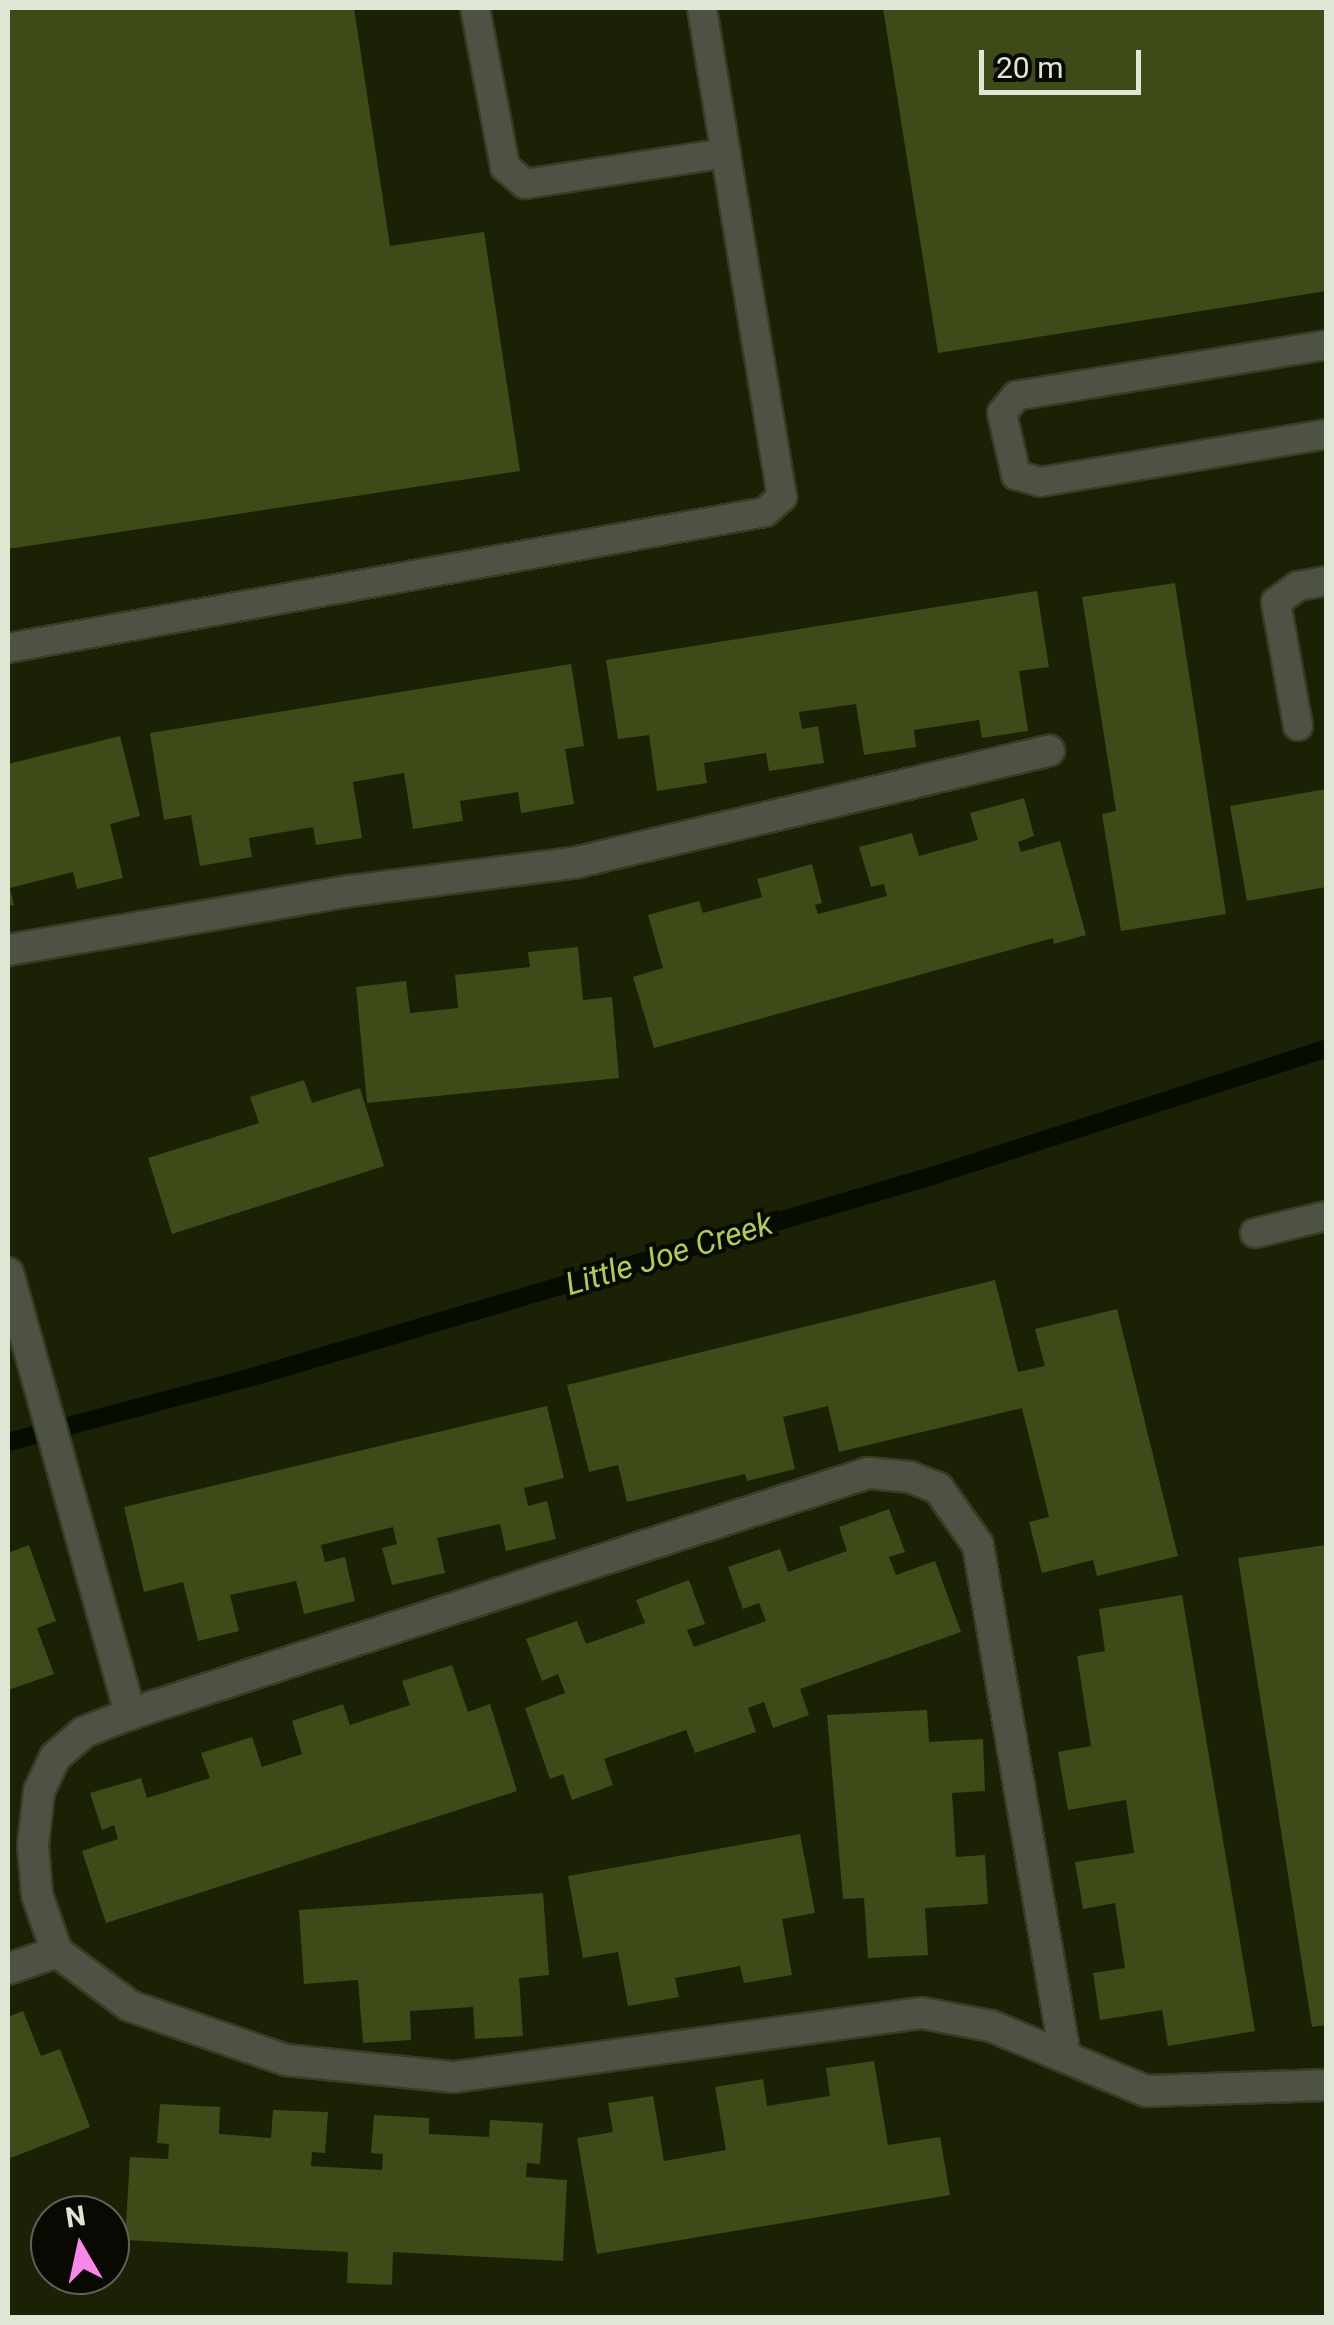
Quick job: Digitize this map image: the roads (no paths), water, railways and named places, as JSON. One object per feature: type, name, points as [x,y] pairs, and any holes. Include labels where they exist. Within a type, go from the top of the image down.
[{"type":"street","points":[[8,950],[350,890],[578,862],[1049,751]]},
{"type":"street","points":[[8,1273],[130,1714]]},
{"type":"street","points":[[1065,2055],[978,1545],[938,1488],[910,1477],[868,1474],[130,1714],[84,1732],[55,1757],[39,1792],[32,1846],[37,1895],[57,1952],[130,2006],[286,2060],[454,2077],[922,2013],[991,2026],[1146,2090],[1326,2085]]},
{"type":"street","points":[[8,1970],[57,1952]]},
{"type":"lane","points":[[476,8],[505,166],[525,184],[726,153]]},
{"type":"lane","points":[[8,648],[766,512],[782,497],[702,8]]},
{"type":"lane","points":[[1326,345],[1016,396],[1002,413],[1016,475],[1040,482],[1326,434]]},
{"type":"lane","points":[[1298,726],[1276,602],[1298,586],[1326,581]]},
{"type":"lane","points":[[1254,1233],[1326,1216]]},
{"type":"waterway","name":"Little Joe Creek","points":[[8,1442],[259,1375],[935,1175],[1326,1049]]}]
